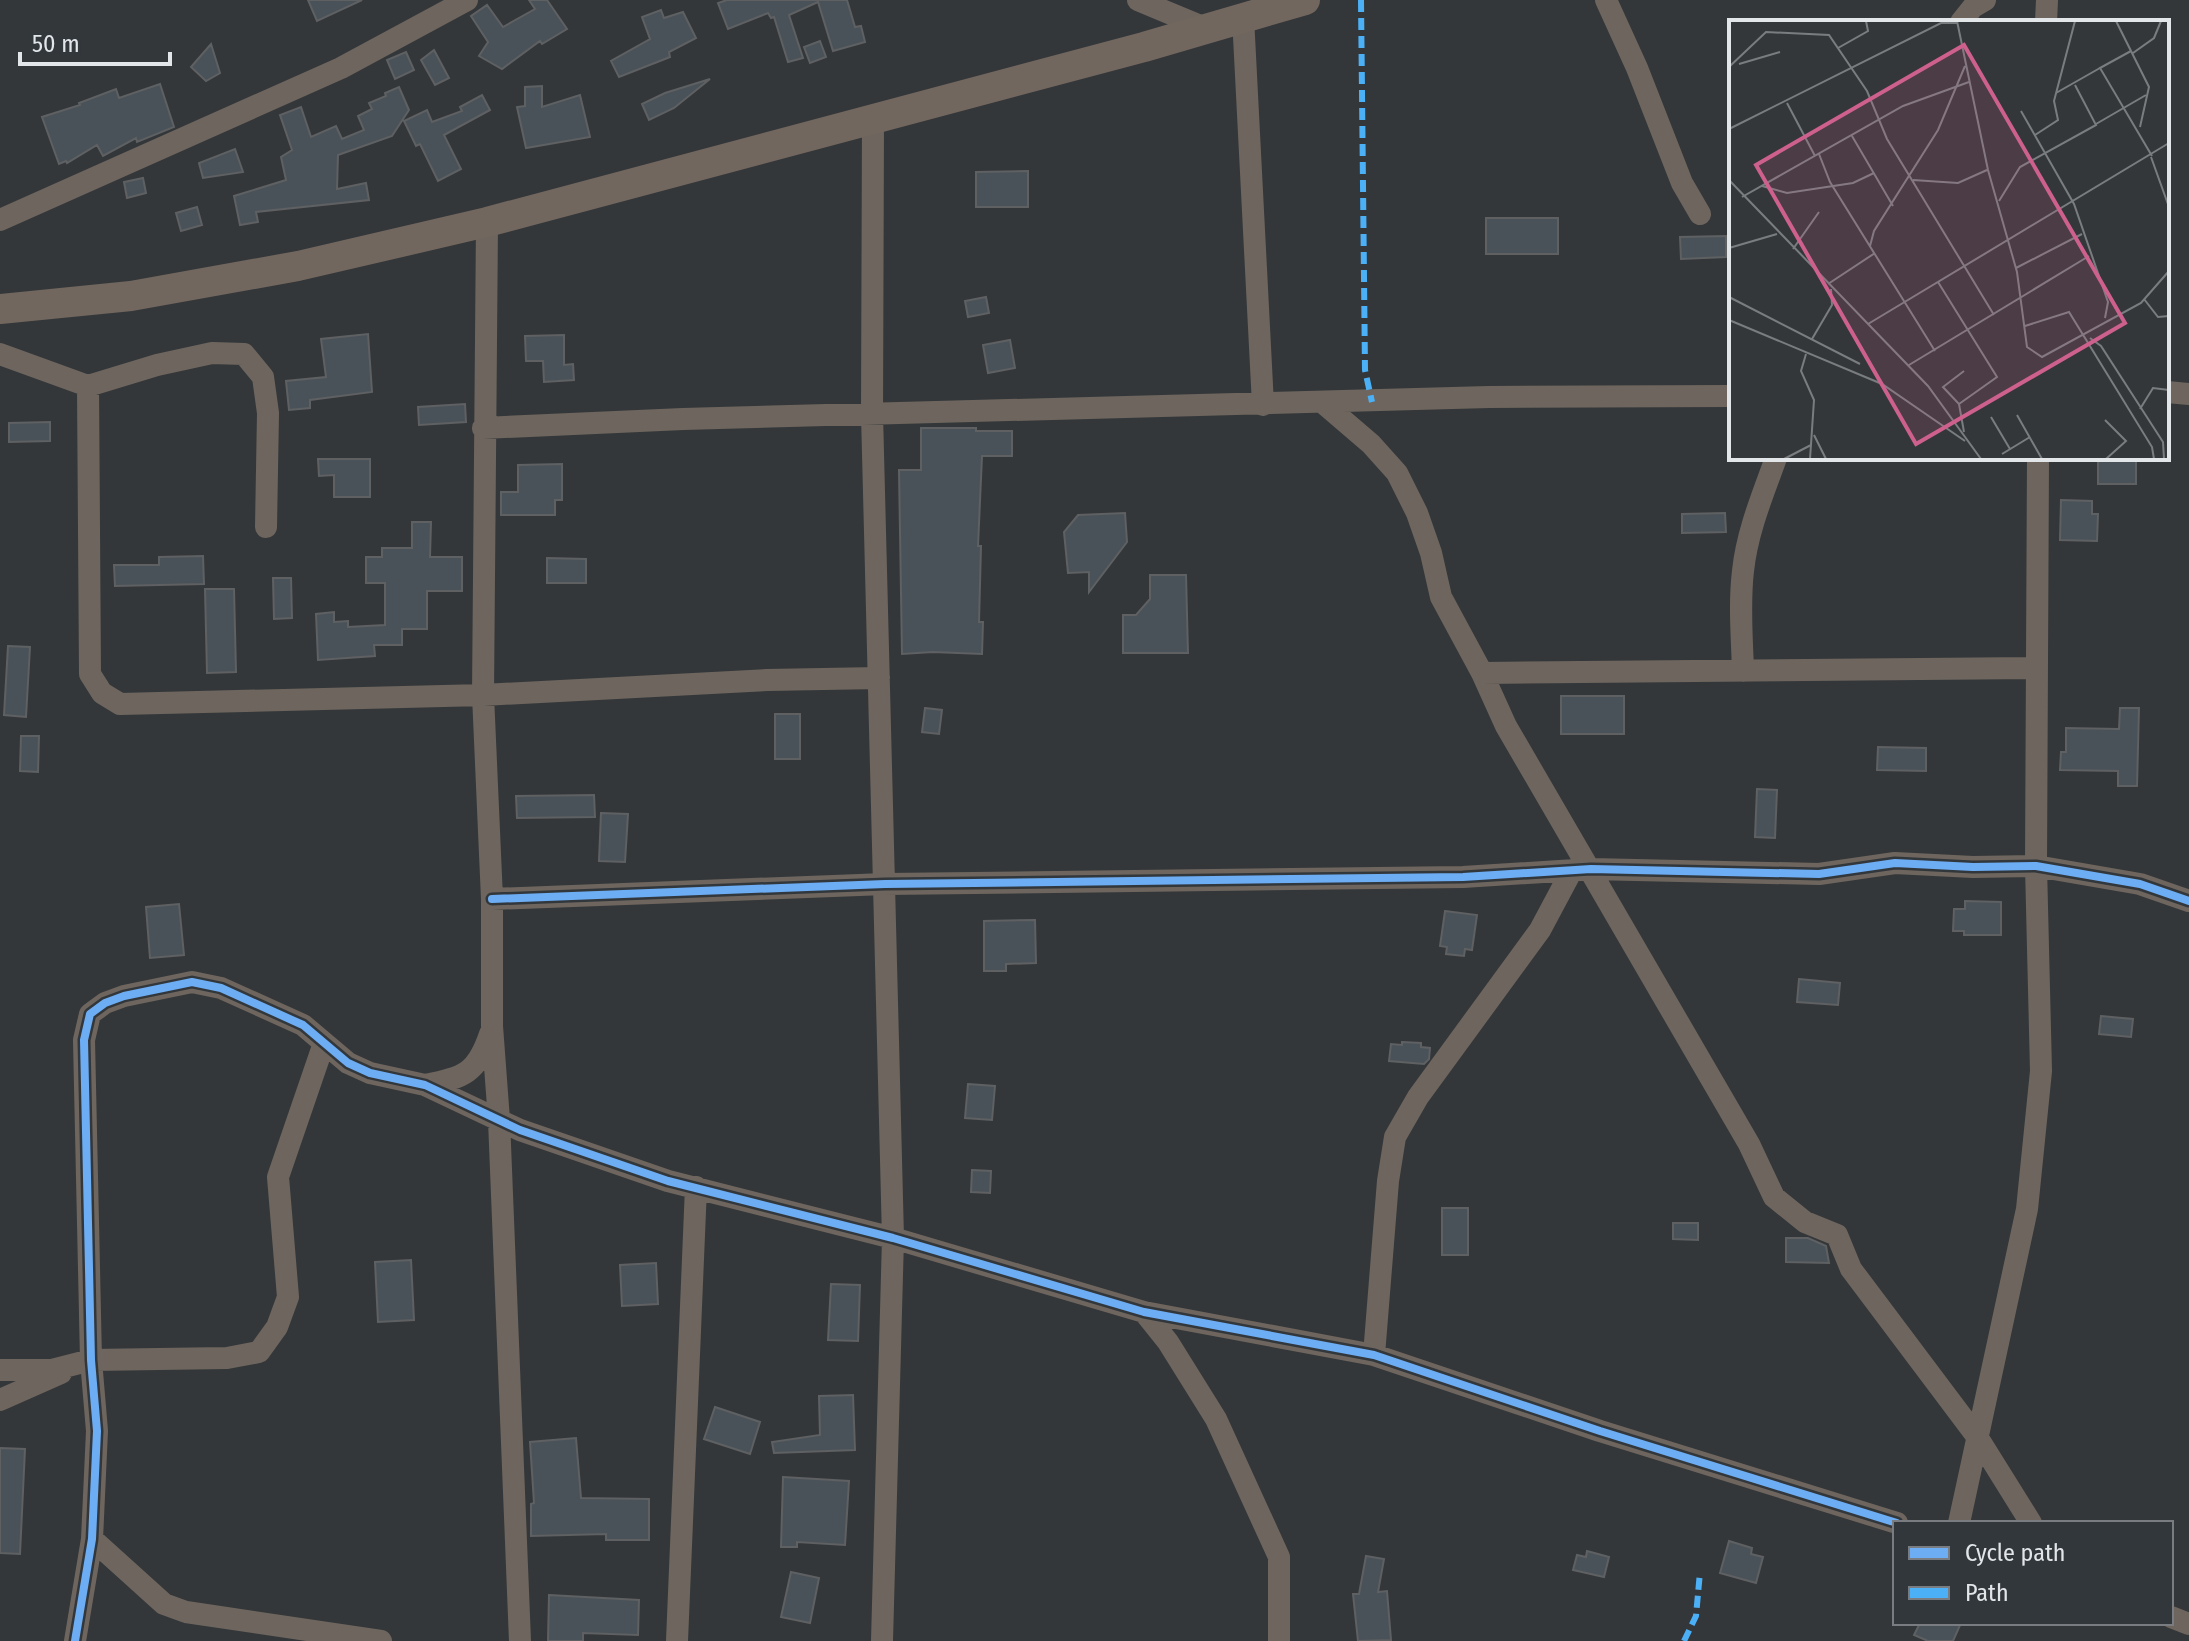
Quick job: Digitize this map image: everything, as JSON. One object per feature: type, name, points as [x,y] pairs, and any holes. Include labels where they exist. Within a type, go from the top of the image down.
[{"type":"main road","points":[[0,309],[131,296],[298,266],[487,222],[873,120],[1305,0]]},
{"type":"street","points":[[0,220],[341,68],[467,0]]},
{"type":"street","points":[[1138,0],[1205,28]]},
{"type":"street","points":[[1606,0],[1637,68],[1682,183],[1700,214]]},
{"type":"street","points":[[1963,20],[1973,7],[1985,0]]},
{"type":"street","points":[[2046,20],[2047,0]]},
{"type":"street","points":[[1243,17],[1263,405]]},
{"type":"street","points":[[873,120],[872,414],[893,1238],[882,1641]]},
{"type":"street","points":[[487,222],[483,695],[492,899],[492,1026],[499,1120],[520,1641]]},
{"type":"street","points":[[0,354],[88,386],[212,353],[244,354],[263,377],[268,413],[266,527]]},
{"type":"street","points":[[88,386],[90,674],[102,693],[120,704],[483,695],[879,678]]},
{"type":"street","points":[[2169,392],[2189,394]]},
{"type":"street","points":[[483,428],[683,419],[1489,397],[1729,396]]},
{"type":"street","points":[[1322,402],[1371,444],[1397,473],[1417,513],[1431,553],[1441,597],[1482,673],[1506,726],[1582,870],[1749,1144],[1774,1197],[1805,1222],[1837,1235],[1851,1269],[1978,1438],[2030,1521]]},
{"type":"street","points":[[1743,671],[1743,568],[1756,514],[1775,460]]},
{"type":"street","points":[[1959,1521],[2027,1209],[2041,1071],[2036,866],[2038,460]]},
{"type":"street","points":[[1482,673],[2036,668]]},
{"type":"street","points":[[492,899],[885,884],[1463,877],[1582,870],[1819,874],[1895,863],[2036,866],[2140,884],[2189,901]]},
{"type":"street","points":[[1374,1355],[1388,1181],[1395,1137],[1418,1097],[1582,870]]},
{"type":"street","points":[[75,1641],[92,1539],[97,1431],[91,1360],[84,1040],[90,1014],[105,1003],[192,982],[221,988],[303,1025],[348,1063],[370,1073],[425,1085],[520,1130],[668,1181],[893,1238],[1144,1312],[1374,1355],[1600,1431],[1893,1522]]},
{"type":"street","points":[[425,1085],[450,1081],[469,1073],[484,1054],[492,1026]]},
{"type":"street","points":[[0,1370],[52,1370],[91,1360],[227,1358],[259,1352],[277,1327],[288,1297],[278,1177],[324,1043]]},
{"type":"street","points":[[677,1641],[696,1187]]},
{"type":"street","points":[[1144,1312],[1168,1342],[1216,1419],[1279,1557],[1279,1641]]},
{"type":"street","points":[[0,1400],[91,1360]]},
{"type":"street","points":[[92,1539],[164,1604],[186,1612],[381,1641]]},
{"type":"building","points":[[308,0],[362,0],[317,21]]},
{"type":"building","points":[[529,0],[547,0],[567,29],[542,44],[540,41],[502,69],[479,56],[488,42],[471,16],[487,5],[503,27],[535,9]]},
{"type":"building","points":[[727,0],[847,0],[855,27],[861,26],[865,42],[833,51],[818,2],[789,15],[803,58],[788,62],[774,17],[771,18],[768,13],[728,29],[718,3]]},
{"type":"building","points":[[661,10],[664,18],[683,12],[696,38],[669,52],[670,57],[619,77],[611,61],[650,39],[642,17]]},
{"type":"building","points":[[820,41],[826,57],[810,63],[804,47]]},
{"type":"building","points":[[211,44],[220,73],[206,81],[191,67]]},
{"type":"building","points":[[434,50],[449,78],[435,85],[421,60]]},
{"type":"building","points":[[406,52],[414,70],[395,79],[387,60]]},
{"type":"building","points":[[710,79],[674,108],[649,120],[642,104]]},
{"type":"building","points":[[160,84],[174,127],[137,142],[136,138],[103,156],[97,145],[67,163],[59,164],[42,117],[116,89],[119,98]]},
{"type":"building","points":[[542,86],[542,107],[580,95],[590,137],[526,148],[517,107],[525,106],[525,87]]},
{"type":"building","points":[[399,87],[409,110],[392,136],[338,155],[337,189],[366,183],[369,200],[256,212],[258,222],[240,225],[234,196],[286,180],[281,157],[292,150],[280,115],[301,107],[311,137],[336,126],[342,139],[364,130],[358,116],[372,109],[369,103]]},
{"type":"building","points":[[482,95],[490,110],[444,135],[461,169],[438,181],[420,144],[416,146],[404,121],[427,110],[432,122],[462,111],[460,107]]},
{"type":"building","points":[[235,149],[243,172],[203,178],[199,163]]},
{"type":"building","points":[[1028,171],[1028,207],[976,207],[976,172]]},
{"type":"building","points":[[143,178],[146,193],[127,198],[124,182]]},
{"type":"building","points":[[197,207],[202,225],[181,231],[176,213]]},
{"type":"building","points":[[1486,218],[1558,218],[1558,254],[1486,254]]},
{"type":"building","points":[[1726,236],[1726,257],[1681,259],[1680,237]]},
{"type":"building","points":[[986,297],[989,313],[968,317],[965,301]]},
{"type":"building","points":[[368,334],[372,392],[310,400],[310,408],[289,410],[286,381],[326,377],[321,339]]},
{"type":"building","points":[[564,335],[564,365],[573,364],[574,380],[544,382],[543,361],[526,361],[525,336]]},
{"type":"building","points":[[1010,340],[1015,368],[988,373],[983,345]]},
{"type":"building","points":[[465,404],[466,422],[419,425],[418,407]]},
{"type":"building","points":[[50,422],[50,441],[9,442],[9,423]]},
{"type":"building","points":[[921,428],[1012,431],[1012,456],[982,456],[978,546],[981,546],[979,622],[983,622],[982,654],[902,654],[899,470],[921,470]]},
{"type":"building","points":[[318,459],[370,459],[370,497],[334,497],[334,475],[319,476]]},
{"type":"building","points":[[2098,460],[2136,460],[2136,484],[2098,484]]},
{"type":"building","points":[[562,464],[562,500],[555,500],[555,515],[501,515],[501,492],[518,492],[518,465]]},
{"type":"building","points":[[2061,500],[2092,501],[2092,514],[2098,514],[2097,541],[2060,540]]},
{"type":"building","points":[[1125,513],[1127,542],[1089,592],[1089,572],[1068,573],[1064,532],[1078,515]]},
{"type":"building","points":[[1725,513],[1726,532],[1682,533],[1682,514]]},
{"type":"building","points":[[412,522],[431,522],[430,557],[462,557],[462,591],[427,591],[427,629],[402,629],[402,645],[374,645],[375,656],[318,660],[316,614],[334,612],[334,622],[348,621],[348,627],[385,625],[385,583],[366,583],[366,557],[382,557],[382,548],[412,548]]},
{"type":"building","points":[[203,556],[204,584],[115,586],[114,565],[159,565],[159,557]]},
{"type":"building","points":[[547,558],[586,559],[586,583],[547,583]]},
{"type":"building","points":[[1150,575],[1186,575],[1188,653],[1123,653],[1123,615],[1136,615],[1150,599]]},
{"type":"building","points":[[273,578],[291,578],[292,618],[274,619]]},
{"type":"building","points":[[205,589],[234,589],[236,672],[207,673]]},
{"type":"building","points":[[8,646],[30,647],[26,717],[4,715]]},
{"type":"building","points":[[1561,696],[1624,696],[1624,734],[1561,734]]},
{"type":"building","points":[[925,708],[942,710],[939,734],[922,732]]},
{"type":"building","points":[[2120,708],[2139,708],[2137,786],[2118,786],[2118,771],[2060,770],[2061,752],[2066,752],[2066,728],[2119,729]]},
{"type":"building","points":[[775,714],[800,714],[800,759],[775,759]]},
{"type":"building","points":[[21,736],[39,736],[38,772],[20,771]]},
{"type":"building","points":[[1878,747],[1926,748],[1926,771],[1877,770]]},
{"type":"building","points":[[1757,789],[1777,790],[1775,838],[1755,837]]},
{"type":"building","points":[[594,795],[595,817],[517,818],[516,796]]},
{"type":"building","points":[[601,813],[628,814],[625,862],[599,861]]},
{"type":"building","points":[[1965,901],[2001,902],[2001,935],[1964,935],[1964,931],[1953,931],[1954,909],[1965,909]]},
{"type":"building","points":[[179,904],[184,955],[150,958],[146,907]]},
{"type":"building","points":[[1445,911],[1477,915],[1472,950],[1465,949],[1464,956],[1446,954],[1447,947],[1440,946]]},
{"type":"building","points":[[1035,920],[1036,963],[1006,964],[1006,971],[984,971],[984,921]]},
{"type":"building","points":[[1799,979],[1840,983],[1838,1005],[1797,1002]]},
{"type":"building","points":[[2101,1016],[2133,1019],[2131,1037],[2099,1034]]},
{"type":"building","points":[[1402,1042],[1421,1043],[1421,1047],[1430,1048],[1429,1059],[1424,1064],[1389,1061],[1391,1044],[1402,1045]]},
{"type":"building","points":[[968,1084],[995,1086],[992,1120],[965,1118]]},
{"type":"building","points":[[972,1170],[991,1171],[990,1193],[971,1192]]},
{"type":"building","points":[[1442,1208],[1468,1208],[1468,1255],[1442,1255]]},
{"type":"building","points":[[1673,1223],[1698,1223],[1698,1240],[1673,1239]]},
{"type":"building","points":[[1786,1238],[1808,1238],[1826,1246],[1829,1263],[1786,1262]]},
{"type":"building","points":[[411,1260],[414,1320],[378,1322],[375,1262]]},
{"type":"building","points":[[656,1263],[658,1304],[622,1306],[620,1265]]},
{"type":"building","points":[[831,1284],[860,1285],[858,1341],[828,1340]]},
{"type":"building","points":[[853,1395],[855,1450],[774,1453],[772,1442],[820,1435],[819,1396]]},
{"type":"building","points":[[715,1407],[760,1422],[750,1454],[704,1439]]},
{"type":"building","points":[[576,1438],[581,1498],[649,1499],[649,1540],[606,1540],[606,1534],[531,1536],[531,1504],[534,1503],[530,1442]]},
{"type":"building","points":[[0,1448],[25,1449],[20,1554],[0,1553]]},
{"type":"building","points":[[783,1477],[849,1481],[845,1545],[797,1542],[797,1547],[781,1547]]},
{"type":"building","points":[[1729,1541],[1752,1548],[1751,1554],[1763,1557],[1756,1583],[1720,1573]]},
{"type":"building","points":[[1587,1551],[1609,1557],[1604,1577],[1573,1570],[1577,1555],[1586,1557]]},
{"type":"building","points":[[1366,1556],[1384,1559],[1378,1592],[1387,1591],[1391,1640],[1358,1641],[1353,1594],[1359,1594]]},
{"type":"building","points":[[791,1572],[819,1578],[810,1623],[781,1617]]},
{"type":"building","points":[[549,1595],[639,1600],[638,1635],[583,1633],[583,1641],[548,1641]]},
{"type":"building","points":[[1919,1625],[1960,1625],[1953,1641],[1928,1641],[1914,1635]]},
{"type":"marked path","points":[[1361,0],[1365,370],[1372,402]]},
{"type":"marked path","points":[[1684,1641],[1696,1616],[1700,1572]]},
{"type":"cycle path","points":[[492,899],[885,884],[1463,877],[1591,869],[1819,874],[1895,863],[2036,866],[2140,884],[2189,901]]},
{"type":"cycle path","points":[[75,1641],[92,1539],[97,1431],[91,1360],[84,1040],[90,1014],[105,1003],[192,982],[221,988],[303,1025],[348,1063],[370,1073],[425,1085],[520,1130],[668,1181],[893,1238],[1144,1312],[1374,1355],[1600,1431],[1893,1522]]}]
